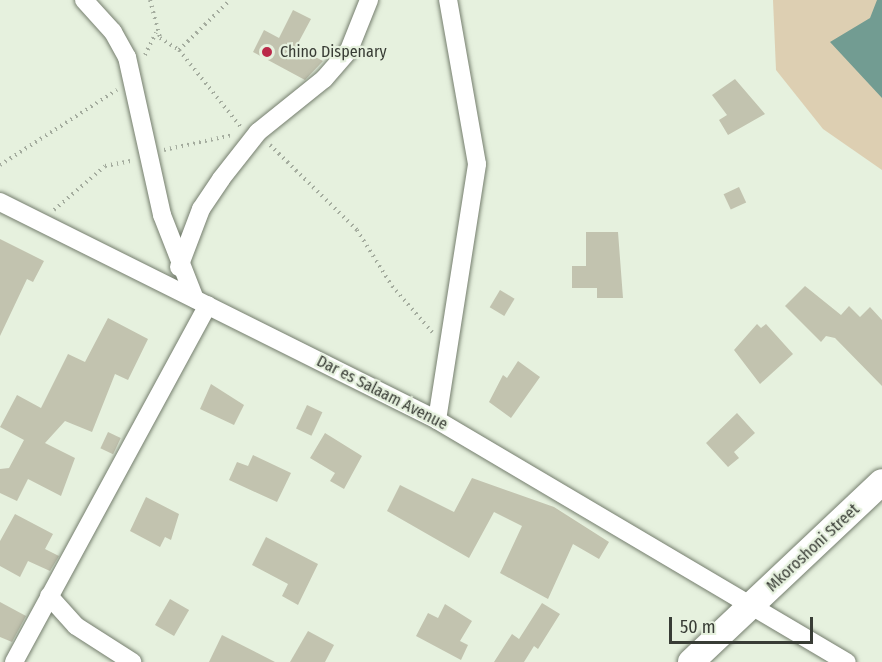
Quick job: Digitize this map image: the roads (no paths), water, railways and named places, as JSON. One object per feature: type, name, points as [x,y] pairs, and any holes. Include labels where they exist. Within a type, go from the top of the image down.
[{"type":"street","points":[[14,662],[201,302],[179,267],[132,80],[113,32],[84,0]]},
{"type":"street","points":[[179,267],[201,210],[258,132],[324,79],[349,50],[369,0]]},
{"type":"street","points":[[437,420],[449,355],[477,164],[448,0]]},
{"type":"street","name":"Dar es Salaam Avenue","points":[[0,202],[437,420],[847,662]]},
{"type":"street","name":"Mkoroshoni Street","points":[[691,662],[882,482]]},
{"type":"street","points":[[49,596],[82,631],[132,662]]},
{"type":"water","points":[[877,0],[882,0],[882,98],[830,42],[870,18]]},
{"type":"place","name":"Chino Dispenary","points":[[267,52]]}]
